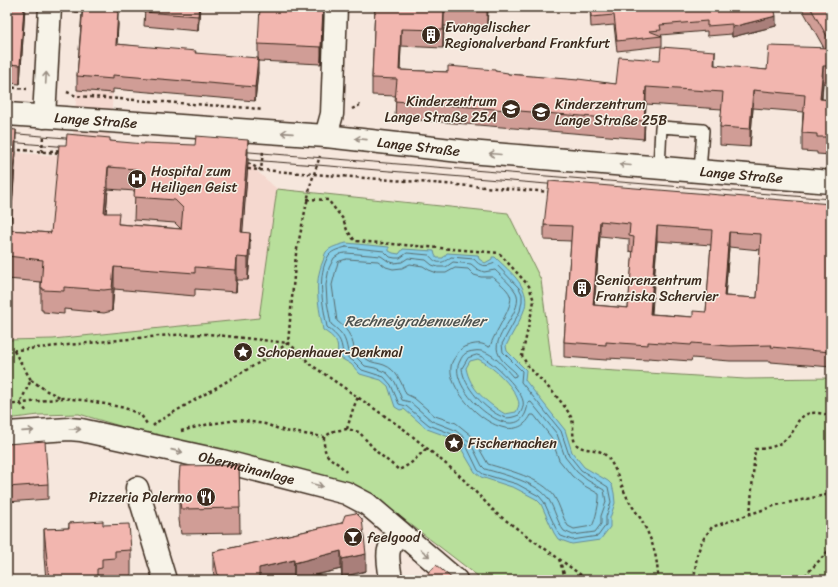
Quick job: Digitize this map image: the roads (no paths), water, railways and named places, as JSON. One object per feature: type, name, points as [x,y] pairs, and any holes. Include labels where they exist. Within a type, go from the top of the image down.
[{"type":"main road","points":[[44,124],[50,7]]},
{"type":"main road","points":[[326,136],[332,114],[336,7]]},
{"type":"main road","name":"Lange Straße","points":[[7,114],[44,124],[326,136],[469,152],[831,182]]},
{"type":"main road","name":"Obermainanlage","points":[[7,433],[70,429],[99,433],[222,461],[346,493],[367,504],[456,580]]},
{"type":"main road","points":[[137,488],[165,580]]},
{"type":"main road","points":[[391,580],[388,549],[399,532]]},
{"type":"lane","points":[[658,168],[662,127],[702,130],[700,171]]},
{"type":"water","name":"Rechneigrabenweiher","points":[[346,243],[389,247],[389,251],[399,254],[403,249],[434,251],[437,258],[443,258],[447,253],[478,255],[479,259],[485,263],[492,259],[492,257],[495,257],[519,282],[523,289],[526,304],[506,346],[507,351],[526,370],[525,380],[565,430],[572,452],[584,467],[608,481],[612,485],[615,503],[610,518],[610,527],[600,540],[572,544],[558,539],[541,504],[536,499],[515,488],[481,477],[475,472],[462,450],[463,448],[449,437],[427,429],[404,409],[400,410],[395,407],[388,386],[381,380],[360,374],[351,364],[337,356],[337,343],[323,330],[318,296],[318,278],[326,252],[332,247]],"holes":[[[478,359],[501,376],[512,388],[519,402],[516,412],[505,414],[492,405],[475,389],[468,376],[466,368],[470,361]]]},
{"type":"tram line","points":[[7,133],[77,139]]},
{"type":"tram line","points":[[7,142],[69,147]]},
{"type":"tram line","points":[[237,151],[831,199]]},
{"type":"tram line","points":[[236,159],[559,185]]},
{"type":"place","name":"Evangelischer Regionalverband Frankfurt","points":[[431,35]]},
{"type":"place","name":"Kinderzentrum Lange Straße 25A","points":[[511,109]]},
{"type":"place","name":"Kinderzentrum Lange Straße 25B","points":[[541,112]]},
{"type":"place","name":"Hospital zum Heiligen Geist","points":[[137,179]]},
{"type":"place","name":"Seniorenzentrum Franziska Schervier","points":[[582,288]]},
{"type":"place","name":"Schopenhauer-Denkmal","points":[[243,352]]},
{"type":"place","name":"Fischernachen","points":[[454,443]]},
{"type":"place","name":"Pizzeria Palermo","points":[[206,497]]},
{"type":"place","name":"feelgood","points":[[353,537]]}]
